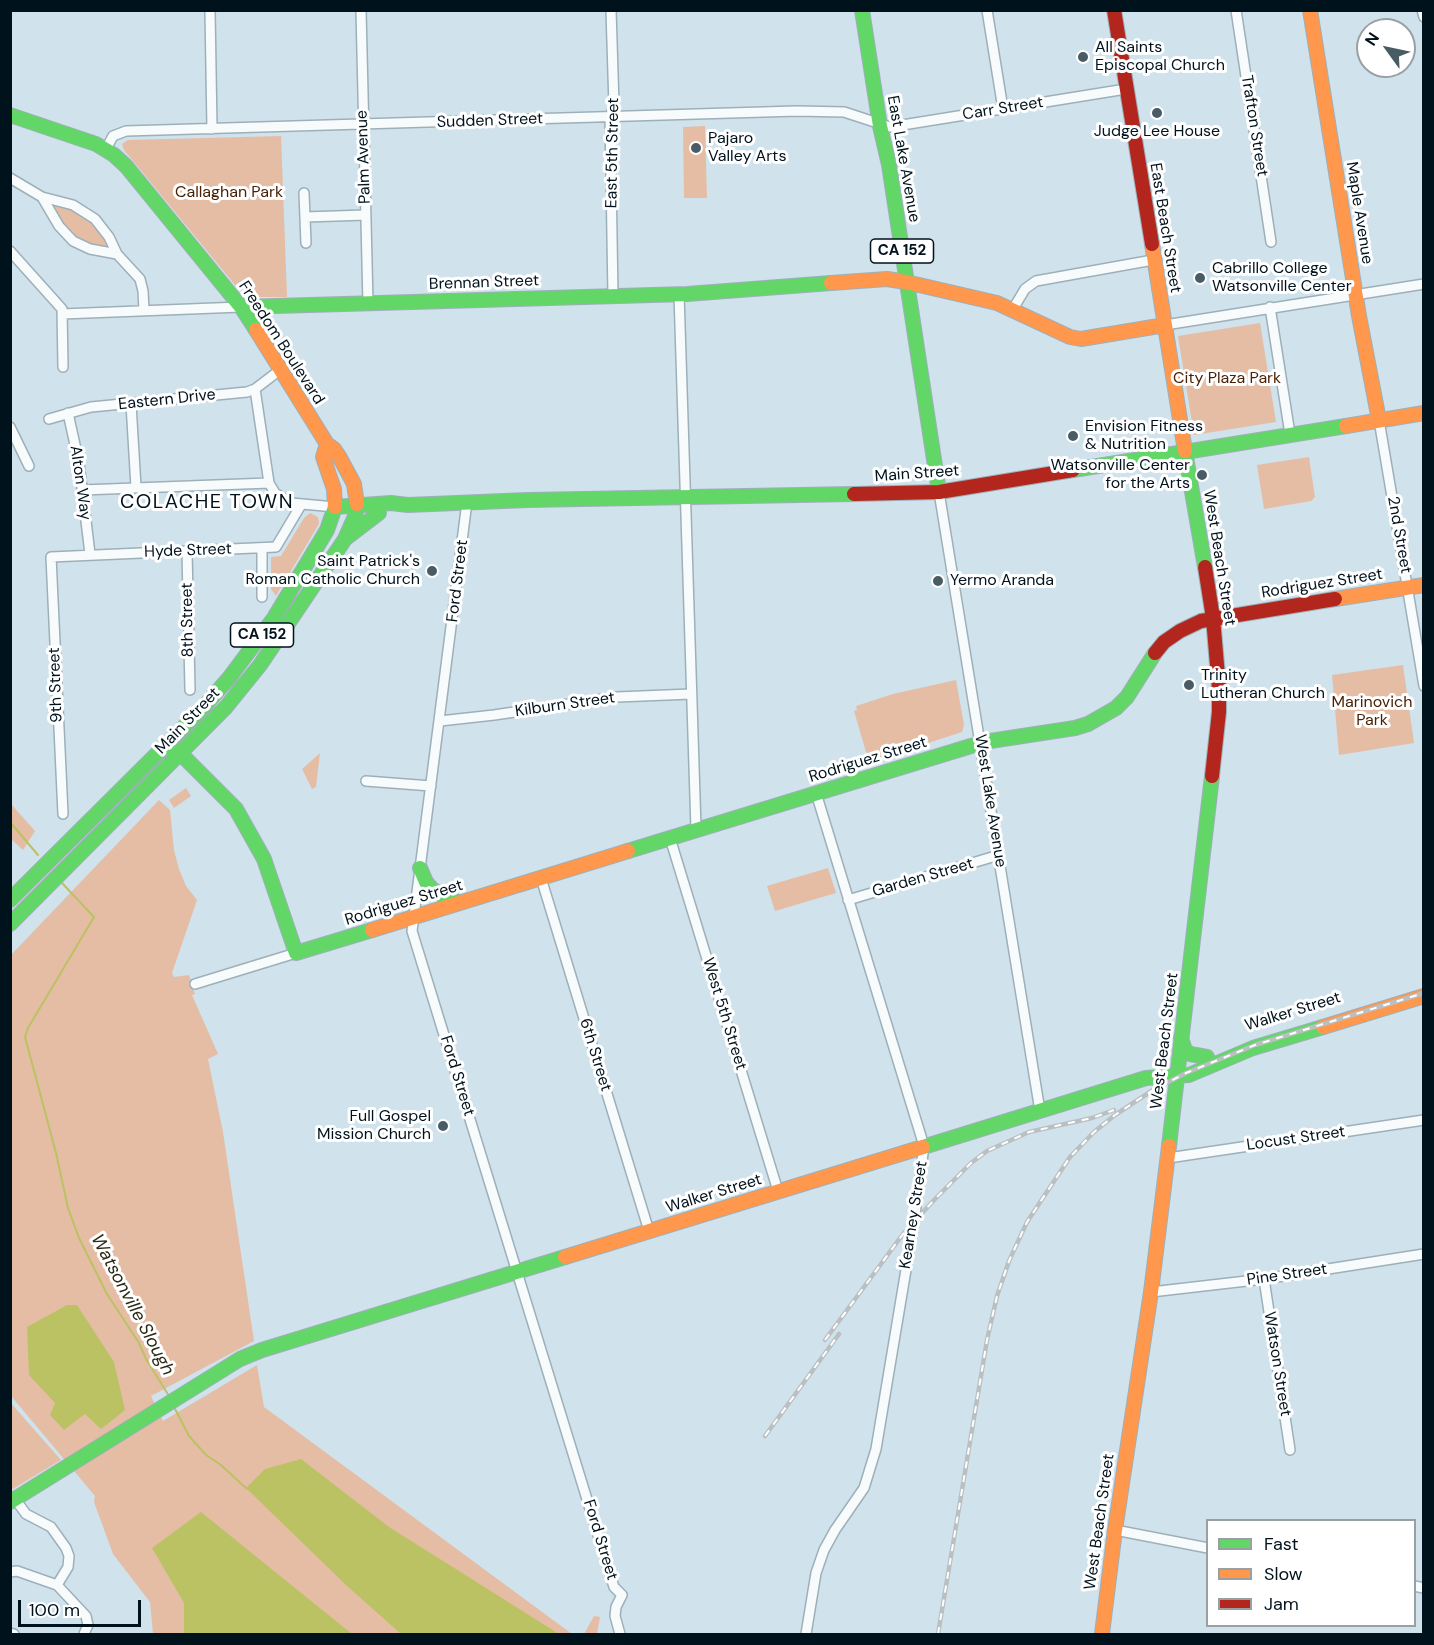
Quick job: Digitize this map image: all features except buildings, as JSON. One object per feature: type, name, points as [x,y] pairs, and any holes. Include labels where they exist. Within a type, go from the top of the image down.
[{"type":"main road","name":"East Lake Avenue","points":[[862,10],[880,126],[889,165],[939,492]]},
{"type":"main road","name":"East Beach Street","points":[[1114,10],[1185,451]]},
{"type":"main road","name":"Maple Avenue","points":[[1310,10],[1355,295],[1379,420]]},
{"type":"main road","name":"Freedom Boulevard","points":[[10,116],[105,148],[126,166],[241,307],[354,483],[356,509]]},
{"type":"main road","name":"Brennan Street","points":[[241,307],[679,294],[887,279],[997,303],[1064,336],[1082,339],[1165,325]]},
{"type":"main road","name":"Main Street","points":[[356,509],[399,502],[408,505],[939,492],[1424,413]]},
{"type":"main road","points":[[327,444],[322,458],[334,489],[335,507]]},
{"type":"main road","name":"West Beach Street","points":[[1102,1635],[1168,1158],[1219,712],[1213,618],[1185,451]]},
{"type":"main road","name":"Main Street","points":[[10,900],[202,709],[248,654],[274,618],[316,550],[327,530],[335,507],[379,513],[399,513],[408,505]]},
{"type":"main road","name":"Main Street","points":[[10,924],[177,757],[226,706],[260,666],[345,539],[356,509]]},
{"type":"main road","points":[[345,539],[379,513]]},
{"type":"main road","name":"Rodriguez Street","points":[[296,953],[981,743],[1076,728],[1101,718],[1116,708],[1127,697],[1155,652],[1164,642],[1190,625],[1213,618],[1424,585]]},
{"type":"main road","points":[[165,746],[224,795],[236,809],[264,859],[296,953]]},
{"type":"main road","points":[[420,868],[426,882],[433,890],[459,903]]},
{"type":"main road","points":[[288,930],[304,940],[323,945]]},
{"type":"main road","name":"Walker Street","points":[[1177,1077],[1189,1066],[1207,1057],[1424,989]]},
{"type":"main road","name":"Walker Street","points":[[13,1501],[240,1359],[262,1350],[1146,1078],[1189,1075],[1253,1048],[1424,996]]},
{"type":"main road","points":[[1182,1038],[1185,1050],[1190,1054],[1207,1057]]},
{"type":"street","points":[[210,10],[212,129]]},
{"type":"street","name":"Palm Avenue","points":[[361,10],[368,304]]},
{"type":"street","name":"East 5th Street","points":[[611,10],[614,106],[610,117],[613,296]]},
{"type":"street","points":[[987,10],[1003,109]]},
{"type":"street","name":"Trafton Street","points":[[1236,10],[1271,242]]},
{"type":"street","points":[[1422,10],[1424,17]]},
{"type":"street","name":"Carr Street","points":[[880,126],[892,127],[1126,89]]},
{"type":"street","name":"Sudden Street","points":[[105,148],[113,136],[126,131],[610,117],[837,111],[880,126]]},
{"type":"street","points":[[10,178],[42,197],[67,202],[90,214],[105,230],[117,254],[140,279],[144,310]]},
{"type":"street","points":[[304,193],[306,243]]},
{"type":"street","points":[[42,197],[59,225],[73,241],[90,249],[117,254]]},
{"type":"street","points":[[305,217],[366,214]]},
{"type":"street","points":[[10,251],[62,309],[63,367]]},
{"type":"street","points":[[1013,309],[1025,289],[1036,281],[1153,260]]},
{"type":"street","points":[[1165,325],[1424,284]]},
{"type":"street","points":[[679,294],[696,829]]},
{"type":"street","name":"Brennan Street","points":[[62,314],[241,307]]},
{"type":"street","points":[[1270,307],[1290,434]]},
{"type":"street","name":"Eastern Drive","points":[[49,419],[92,407],[247,392],[255,389],[280,370]]},
{"type":"street","points":[[255,389],[271,489],[280,497],[301,505],[335,507]]},
{"type":"street","points":[[130,404],[136,487]]},
{"type":"street","name":"Alton Way","points":[[68,413],[79,463],[90,554]]},
{"type":"street","name":"2nd Street","points":[[1379,420],[1424,686]]},
{"type":"street","points":[[10,427],[29,466]]},
{"type":"street","points":[[82,490],[269,483]]},
{"type":"street","name":"West Lake Avenue","points":[[939,492],[1040,1111]]},
{"type":"street","name":"Ford Street","points":[[467,502],[412,931],[615,1587],[622,1595],[616,1607],[615,1616],[619,1633]]},
{"type":"street","points":[[262,597],[262,548],[276,547],[301,505]]},
{"type":"street","name":"Hyde Street","points":[[51,556],[262,548]]},
{"type":"street","name":"8th Street","points":[[187,550],[190,690]]},
{"type":"street","name":"9th Street","points":[[51,556],[63,814]]},
{"type":"street","name":"Kilburn Street","points":[[440,721],[621,697],[692,694]]},
{"type":"street","points":[[366,781],[431,786]]},
{"type":"street","name":"Kearney Street","points":[[806,1635],[816,1573],[824,1550],[864,1488],[876,1449],[914,1222],[924,1146],[816,793]]},
{"type":"street","name":"West 5th Street","points":[[670,838],[778,1191]]},
{"type":"street","name":"Garden Street","points":[[848,900],[999,855]]},
{"type":"street","name":"6th Street","points":[[541,878],[649,1231]]},
{"type":"street","name":"Rodriguez Street","points":[[195,984],[296,953]]},
{"type":"street","name":"Locust Street","points":[[1168,1158],[1424,1120]]},
{"type":"street","name":"Pine Street","points":[[1151,1292],[1264,1279],[1424,1254]]},
{"type":"street","name":"Watson Street","points":[[1264,1279],[1290,1450]]},
{"type":"street","points":[[13,1501],[26,1514],[51,1527],[66,1548],[69,1556],[68,1567],[57,1585]]},
{"type":"street","points":[[1115,1530],[1206,1548]]},
{"type":"street","points":[[10,1572],[17,1571],[57,1585],[87,1619],[88,1625],[84,1635]]},
{"type":"green space","points":[[705,126],[707,198],[684,198],[683,127]]},
{"type":"green space","name":"Callaghan Park","points":[[281,136],[287,297],[253,297],[235,285],[124,150],[122,144],[128,140]]},
{"type":"green space","points":[[48,202],[68,206],[96,223],[114,251],[76,239]]},
{"type":"green space","name":"City Plaza Park","points":[[1260,323],[1276,422],[1194,435],[1178,336]]},
{"type":"green space","points":[[1309,457],[1315,497],[1311,501],[1264,509],[1257,465]]},
{"type":"green space","points":[[310,513],[318,517],[319,524],[276,596],[271,589],[271,557],[281,556],[304,518]]},
{"type":"green space","name":"Marinovich Park","points":[[1403,665],[1414,743],[1339,755],[1332,675]]},
{"type":"green space","points":[[956,680],[964,725],[962,732],[882,758],[866,752],[854,711],[857,710],[856,706],[893,694]]},
{"type":"green space","points":[[320,753],[316,787],[312,789],[302,769]]},
{"type":"green space","points":[[186,788],[191,796],[174,808],[169,800]]},
{"type":"green space","points":[[159,800],[170,810],[174,850],[179,869],[186,886],[197,900],[172,973],[174,977],[189,975],[195,994],[192,995],[218,1054],[208,1059],[223,1132],[254,1341],[151,1396],[163,1421],[257,1365],[264,1407],[572,1634],[153,1634],[150,1602],[113,1554],[94,1502],[95,1496],[11,1396],[10,956]]},
{"type":"green space","points":[[11,804],[35,831],[23,850],[11,839]]},
{"type":"green space","points":[[828,868],[836,893],[775,911],[767,886]]},
{"type":"green space","points":[[10,1402],[61,1460],[11,1490],[10,1490]]},
{"type":"green space","points":[[594,1616],[600,1617],[597,1634],[584,1634]]},
{"type":"shaded area","points":[[67,1305],[77,1305],[114,1362],[125,1410],[101,1429],[85,1414],[64,1430],[50,1415],[55,1403],[29,1375],[27,1327]]},
{"type":"shaded area","points":[[301,1459],[389,1527],[559,1634],[401,1634],[346,1585],[246,1488],[265,1469]]},
{"type":"shaded area","points":[[201,1512],[352,1634],[184,1634],[184,1603],[152,1548]]},
{"type":"waterway","name":"Watsonville Slough","points":[[10,822],[38,855]]},
{"type":"waterway","name":"Watsonville Slough","points":[[62,883],[94,917],[28,1028],[25,1037],[68,1208],[79,1238],[107,1294],[139,1343],[169,1396]]},
{"type":"waterway","name":"Watsonville Slough","points":[[174,1407],[189,1436],[206,1455],[221,1465],[247,1489]]},
{"type":"railway","points":[[938,1634],[987,1340],[997,1296],[1009,1261],[1027,1222],[1070,1157],[1094,1132],[1115,1115],[1153,1090],[1186,1073],[1255,1045],[1424,993]]},
{"type":"railway","points":[[825,1340],[903,1234],[971,1163],[987,1151],[1029,1132],[1092,1118],[1114,1110]]},
{"type":"railway","points":[[765,1436],[839,1334]]},
{"type":"traffic: fast","points":[[862,10],[880,126],[889,165],[939,492]]},
{"type":"traffic: fast","points":[[10,115],[96,144],[114,155],[126,166],[241,307],[256,330]]},
{"type":"traffic: fast","points":[[241,307],[687,294],[831,283]]},
{"type":"traffic: fast","points":[[1073,470],[1346,426]]},
{"type":"traffic: fast","points":[[1185,451],[1205,567]]},
{"type":"traffic: fast","points":[[335,507],[391,503],[408,505],[528,500],[854,494]]},
{"type":"traffic: fast","points":[[10,924],[226,707],[260,665],[345,539],[356,514],[357,504]]},
{"type":"traffic: fast","points":[[10,900],[202,709],[229,678],[274,618],[327,530],[335,507]]},
{"type":"traffic: fast","points":[[345,539],[379,513]]},
{"type":"traffic: fast","points":[[628,851],[971,746],[1088,724],[1116,708],[1127,697],[1155,653]]},
{"type":"traffic: fast","points":[[170,748],[186,759],[236,809],[264,859],[296,953],[372,930]]},
{"type":"traffic: fast","points":[[1169,1146],[1212,776]]},
{"type":"traffic: fast","points":[[420,868],[426,882],[433,890],[459,903]]},
{"type":"traffic: fast","points":[[923,1147],[1146,1078],[1189,1075],[1253,1048],[1323,1027]]},
{"type":"traffic: fast","points":[[1181,1038],[1185,1050],[1190,1054],[1207,1057]]},
{"type":"traffic: fast","points":[[10,1502],[240,1359],[262,1350],[565,1257]]},
{"type":"traffic: slow","points":[[1310,10],[1359,316],[1379,420]]},
{"type":"traffic: slow","points":[[1152,244],[1185,451]]},
{"type":"traffic: slow","points":[[831,283],[887,279],[906,282],[997,303],[1070,337],[1081,339],[1165,325]]},
{"type":"traffic: slow","points":[[256,330],[327,444],[340,458],[354,484],[357,504]]},
{"type":"traffic: slow","points":[[1346,426],[1424,413]]},
{"type":"traffic: slow","points":[[327,444],[323,457],[334,489],[335,507]]},
{"type":"traffic: slow","points":[[1335,599],[1424,585]]},
{"type":"traffic: slow","points":[[372,930],[628,851]]},
{"type":"traffic: slow","points":[[1323,1027],[1424,996]]},
{"type":"traffic: slow","points":[[1102,1634],[1115,1530],[1151,1292],[1169,1146]]},
{"type":"traffic: slow","points":[[565,1257],[923,1147]]},
{"type":"traffic: jam","points":[[1114,10],[1152,244]]},
{"type":"traffic: jam","points":[[854,494],[939,492],[1073,470]]},
{"type":"traffic: jam","points":[[1205,567],[1213,618],[1219,688],[1219,712],[1212,776]]},
{"type":"traffic: jam","points":[[1155,653],[1164,642],[1201,621],[1335,599]]},
{"type":"place","name":"All Saints Episcopal Church","points":[[1083,57]]},
{"type":"place","name":"Judge Lee House","points":[[1157,113]]},
{"type":"place","name":"Pajaro Valley Arts","points":[[696,148]]},
{"type":"place","name":"Cabrillo College Watsonville Center","points":[[1200,278]]},
{"type":"place","name":"Envision Fitness & Nutrition","points":[[1073,436]]},
{"type":"place","name":"Watsonville Center for the Arts","points":[[1202,475]]},
{"type":"place","name":"Saint Patrick's Roman Catholic Church","points":[[432,571]]},
{"type":"place","name":"Yermo Aranda","points":[[938,581]]},
{"type":"place","name":"Trinity Lutheran Church","points":[[1189,685]]},
{"type":"place","name":"Full Gospel Mission Church","points":[[443,1126]]},
{"type":"district","name":"COLACHE TOWN","points":[[207,503]]}]
